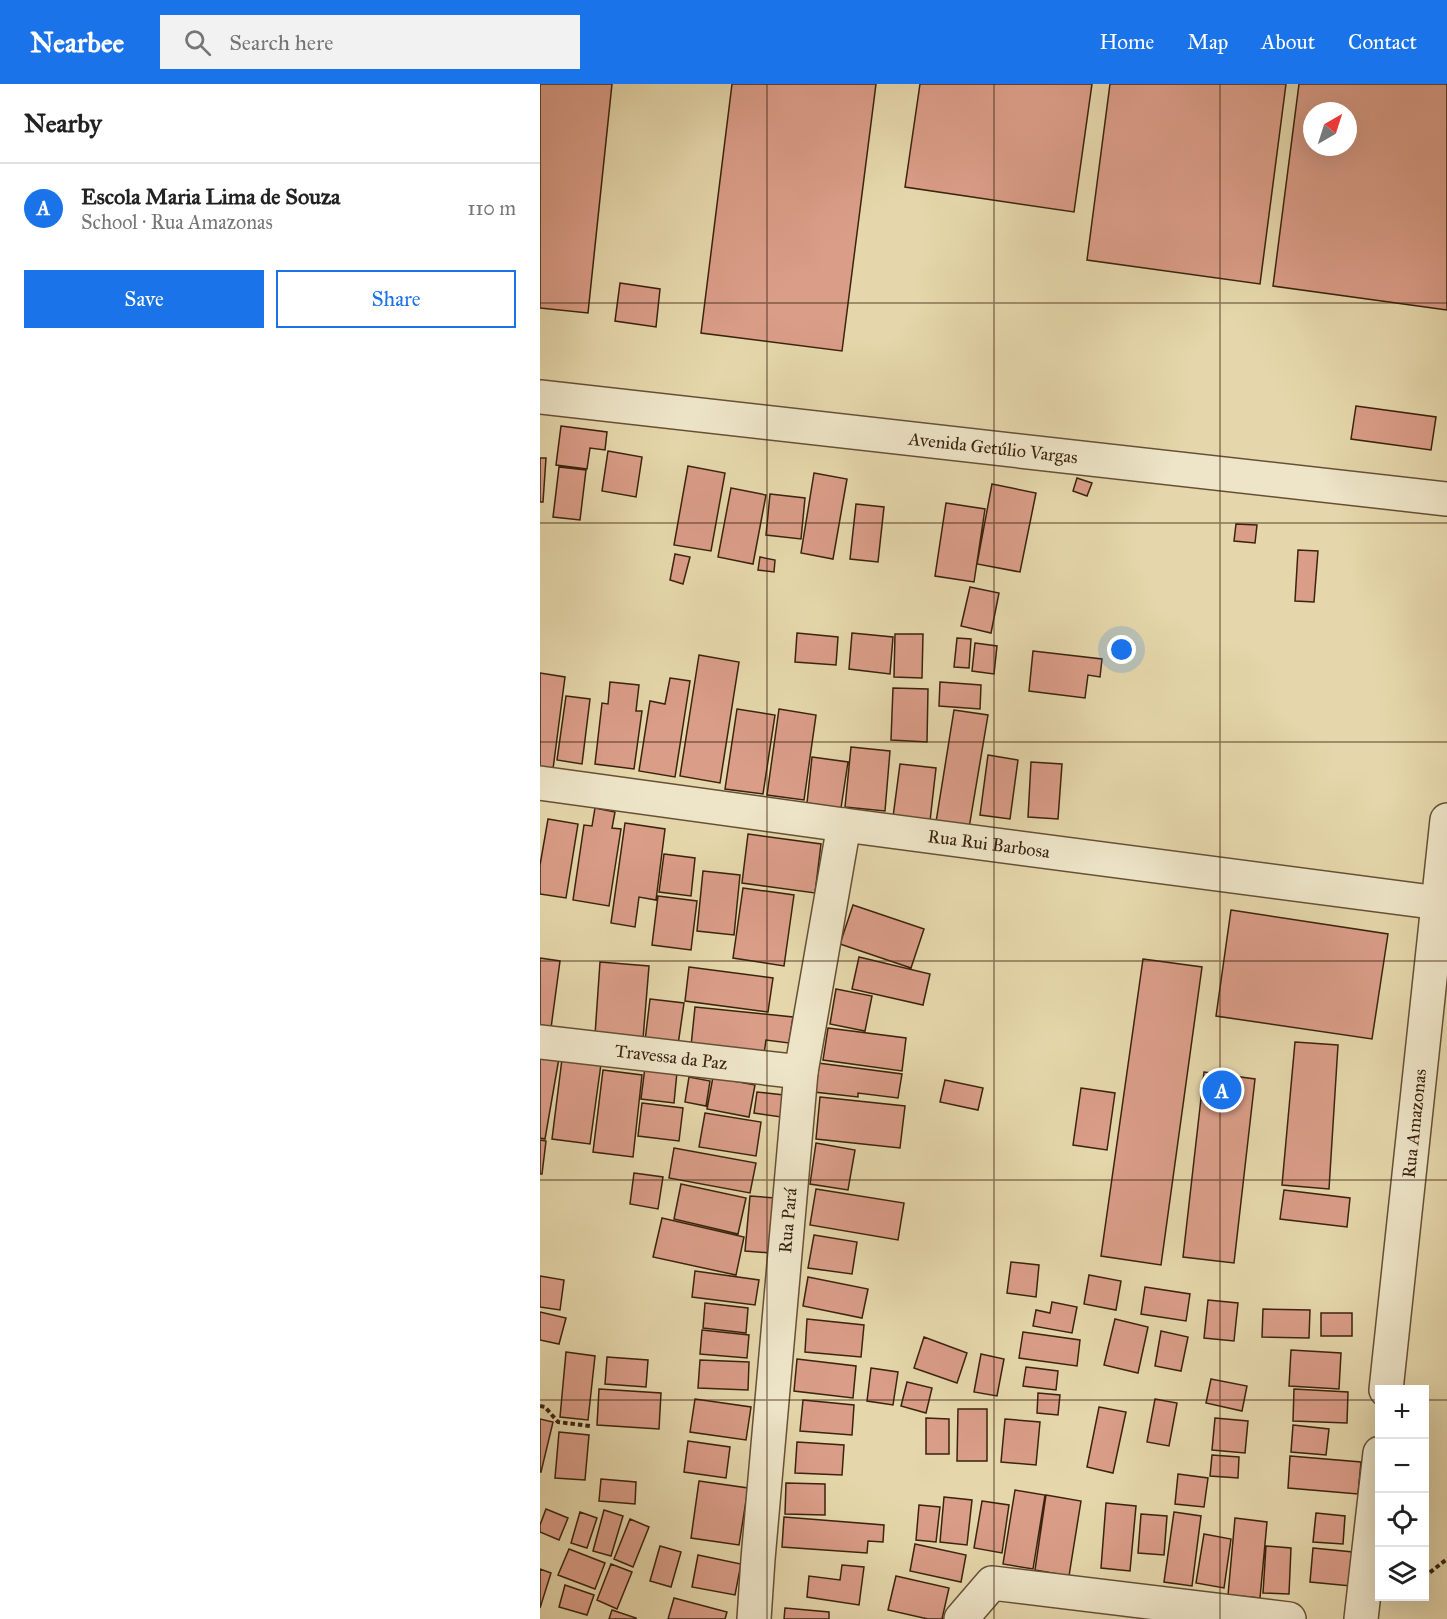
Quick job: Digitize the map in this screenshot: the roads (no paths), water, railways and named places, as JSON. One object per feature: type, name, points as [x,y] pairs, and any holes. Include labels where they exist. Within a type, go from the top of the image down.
[{"type":"street","name":"Avenida Getúlio Vargas","points":[[540,397],[1447,499]]},
{"type":"street","name":"Rua Rui Barbosa","points":[[540,783],[1439,903]]},
{"type":"street","name":"Rua Amazonas","points":[[1386,1385],[1447,820]]},
{"type":"street","name":"Rua Pará","points":[[754,1619],[801,1072],[844,825]]},
{"type":"street","name":"Travessa da Paz","points":[[540,1042],[801,1072]]},
{"type":"street","points":[[1361,1619],[1375,1493]]},
{"type":"street","points":[[961,1619],[992,1583],[1289,1619]]},
{"type":"place","name":"Escola Maria Lima de Souza","points":[[1222,1090]]}]
